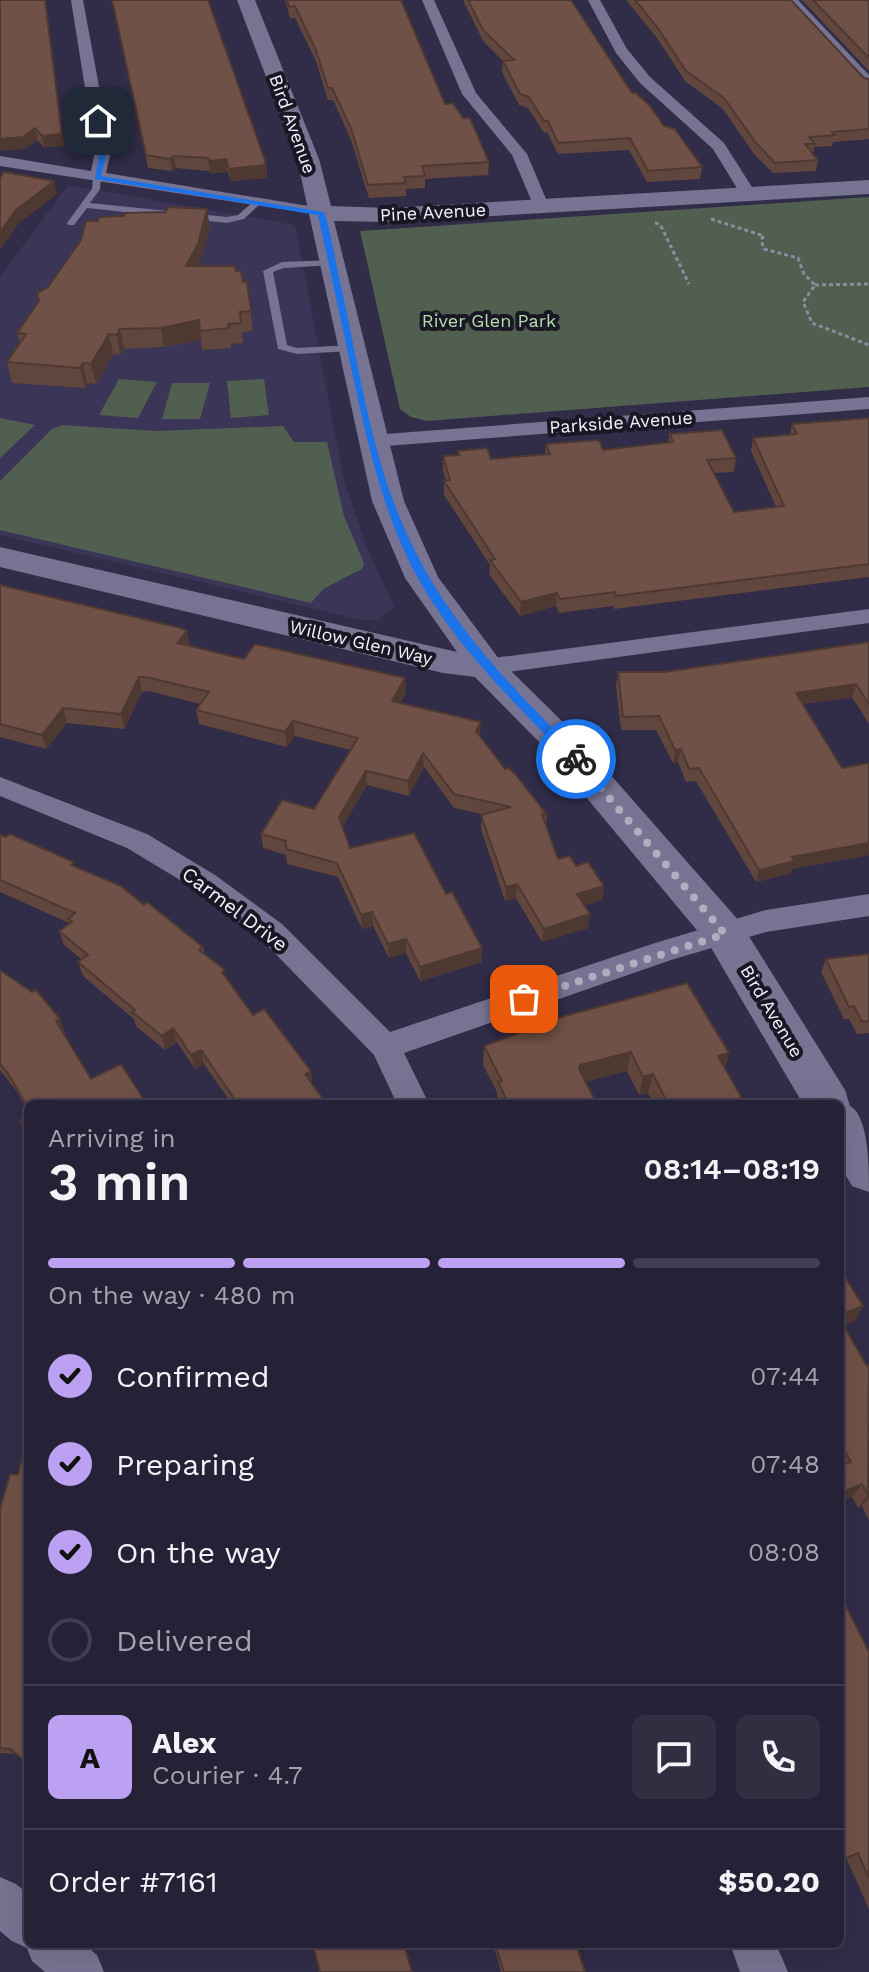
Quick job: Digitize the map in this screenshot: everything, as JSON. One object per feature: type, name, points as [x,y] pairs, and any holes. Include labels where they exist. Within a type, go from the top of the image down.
[{"type":"street","points":[[77,0],[103,151],[97,177]]},
{"type":"street","name":"Bird Avenue","points":[[246,0],[308,159],[388,501],[422,578],[486,667],[559,740],[725,934],[826,1100]]},
{"type":"street","points":[[428,0],[469,94],[493,119],[519,154],[541,206]]},
{"type":"street","points":[[594,0],[621,50],[645,80],[719,146],[749,195]]},
{"type":"street","points":[[791,0],[869,83]]},
{"type":"street","name":"Pine Avenue","points":[[0,161],[321,213],[389,215],[869,187]]},
{"type":"street","name":"Parkside Avenue","points":[[372,441],[869,403]]},
{"type":"street","name":"Willow Glen Way","points":[[0,557],[443,662],[486,667],[869,616]]},
{"type":"street","points":[[338,637],[387,630],[400,624],[422,578]]},
{"type":"street","name":"Carmel Drive","points":[[0,786],[137,841],[205,882],[272,932],[385,1047],[411,1100]]},
{"type":"street","points":[[385,1047],[665,951],[766,921],[869,905]]},
{"type":"street","points":[[844,1130],[869,1171]]},
{"type":"street","points":[[0,1900],[24,1921]]},
{"type":"street","points":[[53,1948],[80,1972]]},
{"type":"street","points":[[755,1948],[764,1972]]},
{"type":"lane","points":[[71,223],[96,189],[97,177]]},
{"type":"lane","points":[[84,205],[227,220],[241,217],[257,203]]},
{"type":"lane","points":[[333,262],[282,265],[268,271],[282,347],[297,351],[352,348]]},
{"type":"path","points":[[703,214],[714,221],[764,236],[761,244],[764,249],[798,258],[804,274],[815,285],[869,284]]},
{"type":"path","points":[[650,220],[660,224],[689,284]]},
{"type":"path","points":[[815,285],[803,302],[812,323],[869,345]]},
{"type":"shaded area","points":[[68,185],[295,225],[343,476],[364,541],[394,607],[378,620],[362,620],[0,535],[0,277]]},
{"type":"green space","name":"River Glen Park","points":[[869,197],[869,387],[427,421],[411,417],[400,409],[360,231]]},
{"type":"green space","points":[[119,379],[157,382],[138,418],[99,415]]},
{"type":"green space","points":[[264,379],[269,415],[231,418],[227,381]]},
{"type":"green space","points":[[172,383],[210,383],[200,419],[162,419]]},
{"type":"green space","points":[[0,418],[35,425],[0,458]]},
{"type":"green space","points":[[62,425],[156,431],[283,426],[294,442],[327,442],[344,516],[364,563],[362,569],[323,589],[311,603],[0,530],[0,481],[52,429]]},
{"type":"building","points":[[0,0],[45,0],[62,134],[42,136],[35,128],[23,137],[0,139]]},
{"type":"building","points":[[112,0],[208,0],[266,163],[264,165],[229,169],[226,159],[209,161],[208,158],[174,156],[170,159],[146,155]]},
{"type":"building","points":[[287,0],[401,0],[445,104],[453,103],[463,118],[470,118],[489,162],[422,166],[425,176],[404,177],[406,183],[368,185],[351,128],[332,88],[328,88],[316,50],[295,6],[289,7]]},
{"type":"building","points":[[468,0],[571,0],[632,93],[650,106],[664,126],[675,129],[702,167],[648,171],[630,138],[558,143],[548,121],[544,121],[529,97],[520,94],[503,61],[514,60],[483,30]]},
{"type":"building","points":[[635,0],[791,0],[864,78],[869,79],[869,129],[809,137],[815,144],[805,144],[818,160],[775,163],[756,143],[724,98],[686,71]]},
{"type":"building","points":[[813,0],[869,0],[869,58]]},
{"type":"building","points":[[4,172],[54,181],[15,211],[0,232],[0,178]]},
{"type":"building","points":[[168,207],[207,209],[198,244],[186,266],[235,266],[236,271],[241,271],[243,282],[247,281],[251,311],[240,312],[241,323],[228,324],[229,328],[200,331],[199,320],[161,328],[120,329],[117,335],[109,334],[91,364],[83,363],[80,368],[7,362],[26,334],[17,333],[39,301],[37,293],[48,287],[81,240],[86,221],[124,216],[125,213],[165,212]]},
{"type":"building","points":[[869,418],[869,564],[616,596],[615,592],[560,599],[557,593],[521,602],[490,560],[495,559],[444,481],[450,480],[443,456],[459,455],[458,451],[487,448],[491,459],[550,454],[546,444],[599,440],[603,450],[673,442],[670,434],[722,430],[736,458],[707,460],[734,512],[784,506],[753,438],[797,434],[792,424]]},
{"type":"building","points":[[0,585],[181,628],[187,631],[177,643],[244,659],[255,644],[405,678],[392,701],[481,722],[476,731],[547,815],[542,814],[558,859],[570,856],[576,866],[588,862],[604,886],[577,894],[590,914],[544,929],[517,884],[506,887],[481,815],[511,807],[454,794],[423,753],[408,781],[366,771],[339,817],[350,848],[414,833],[446,894],[452,892],[482,948],[420,967],[406,939],[388,944],[372,912],[361,915],[337,863],[286,849],[286,841],[261,834],[282,800],[314,809],[358,738],[293,721],[285,732],[196,710],[209,692],[146,677],[139,677],[121,714],[63,708],[42,735],[0,724]]},
{"type":"building","points":[[869,642],[869,704],[856,684],[796,693],[842,768],[869,763],[869,843],[792,857],[795,861],[759,870],[699,768],[689,769],[681,749],[675,750],[659,716],[623,717],[618,672],[664,672]]},
{"type":"building","points":[[10,834],[121,886],[144,905],[147,902],[203,947],[199,950],[225,970],[222,972],[253,1015],[264,1009],[311,1071],[305,1074],[323,1099],[235,1100],[201,1050],[191,1055],[173,1028],[162,1036],[78,962],[88,955],[59,931],[72,922],[68,919],[75,913],[0,880],[0,835],[6,837]]},
{"type":"building","points":[[869,954],[869,1021],[862,1022],[854,1006],[849,1007],[826,959]]},
{"type":"building","points":[[0,970],[32,992],[36,990],[60,1019],[56,1021],[91,1079],[121,1064],[144,1100],[24,1101],[0,1064]]},
{"type":"building","points":[[687,983],[729,1053],[718,1056],[743,1100],[666,1100],[653,1074],[643,1077],[631,1052],[580,1065],[579,1069],[595,1100],[507,1100],[498,1082],[502,1081],[484,1046],[565,1016]]},
{"type":"building","points":[[844,1275],[863,1306],[844,1313]]},
{"type":"building","points":[[844,1326],[869,1365],[868,1495],[862,1484],[844,1491],[844,1465],[851,1462],[844,1449]]},
{"type":"building","points":[[24,1450],[24,1760],[10,1749],[0,1748],[0,1509],[10,1474],[18,1475]]},
{"type":"building","points":[[844,1602],[869,1652],[869,1878],[858,1853],[844,1859]]},
{"type":"building","points":[[314,1948],[405,1948],[412,1972],[320,1972]]},
{"type":"building","points":[[496,1948],[577,1948],[585,1972],[504,1972]]},
{"type":"way so far","points":[[524,999],[725,934],[576,759]]},
{"type":"route","points":[[98,121],[103,151],[97,177],[321,213],[372,441],[388,501],[411,556],[422,578],[486,667],[576,759]]}]
